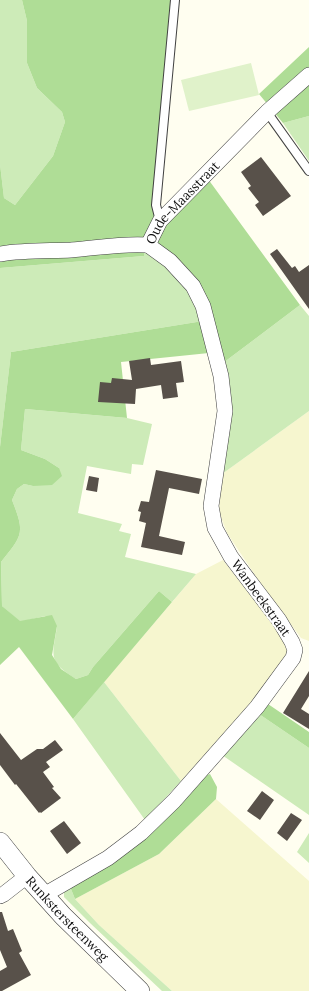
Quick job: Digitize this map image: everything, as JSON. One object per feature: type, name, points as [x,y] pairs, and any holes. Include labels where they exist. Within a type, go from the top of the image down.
[{"type":"street","name":"Oude-Maasstraat","points":[[0,254],[19,251],[70,250],[130,244],[148,245],[160,221],[268,112],[309,75]]},
{"type":"street","name":"Wanbeekstraat","points":[[44,895],[108,858],[141,834],[174,801],[257,707],[293,658],[295,650],[292,642],[278,620],[231,557],[215,528],[211,506],[225,411],[221,376],[212,335],[203,306],[193,286],[170,261],[148,245]]},
{"type":"street","name":"Runkstersteenweg","points":[[0,842],[44,895],[82,935],[140,991]]},
{"type":"street","points":[[0,896],[27,876]]},
{"type":"lane","points":[[160,221],[156,205],[175,0]]},
{"type":"lane","points":[[268,112],[309,171]]},
{"type":"green space","points":[[0,0],[22,0],[27,21],[27,63],[37,88],[62,112],[65,122],[53,156],[15,205],[4,198],[0,164]]},
{"type":"green space","points":[[22,0],[172,0],[154,205],[161,212],[208,179],[300,305],[223,363],[211,310],[202,287],[180,262],[159,244],[147,237],[144,236],[144,256],[0,268],[0,164],[4,198],[15,205],[53,156],[65,122],[62,112],[37,88],[27,63],[27,21]]},
{"type":"green space","points":[[309,47],[309,116],[283,123],[259,94]]},
{"type":"green space","points":[[251,63],[259,95],[189,111],[181,80]]},
{"type":"green space","points":[[309,116],[309,161],[283,123]]},
{"type":"green space","points":[[144,245],[181,280],[203,321],[11,352],[0,447],[0,268],[144,256]]},
{"type":"green space","points":[[300,305],[309,316],[309,411],[222,474],[223,363]]},
{"type":"green space","points":[[203,321],[209,353],[121,362],[127,418],[25,409],[21,450],[45,459],[59,468],[62,476],[52,485],[33,486],[24,484],[17,489],[12,500],[19,520],[20,533],[14,546],[1,562],[2,606],[20,621],[52,615],[57,626],[52,655],[61,669],[76,679],[88,675],[93,667],[159,591],[172,602],[73,719],[19,647],[0,665],[0,447],[11,352]]},
{"type":"green space","points":[[25,409],[127,418],[152,424],[143,465],[132,464],[131,474],[87,466],[78,513],[122,524],[119,531],[131,534],[125,557],[196,574],[172,602],[159,591],[93,667],[88,675],[76,679],[61,668],[56,663],[54,658],[53,652],[57,627],[45,616],[20,622],[2,606],[1,562],[14,546],[20,533],[19,520],[12,500],[17,489],[24,484],[33,486],[59,468],[45,459],[21,450]]},
{"type":"green space","points":[[309,411],[309,641],[301,638],[259,581],[227,533],[219,512],[222,474]]},
{"type":"green space","points":[[223,560],[281,635],[290,650],[263,689],[181,781],[104,682],[196,574]]},
{"type":"green space","points":[[104,682],[181,781],[145,820],[73,719]]},
{"type":"green space","points":[[268,704],[309,732],[309,748],[259,714]]},
{"type":"green space","points":[[259,714],[309,748],[309,815],[222,755]]},
{"type":"green space","points":[[210,774],[217,787],[216,799],[159,854],[75,899],[69,884],[201,777]]},
{"type":"green space","points":[[216,799],[309,881],[309,991],[172,991],[99,925],[75,899],[159,854]]},
{"type":"green space","points":[[309,833],[309,863],[297,852]]},
{"type":"green space","points":[[69,884],[75,899],[99,925],[172,991],[162,991],[64,897],[64,892]]},
{"type":"building","points":[[261,157],[291,196],[263,216],[255,205],[259,202],[248,188],[251,186],[241,172]]},
{"type":"building","points":[[277,249],[292,268],[295,266],[299,272],[309,265],[309,309],[270,254]]},
{"type":"building","points":[[150,358],[151,365],[181,361],[184,382],[176,383],[178,397],[163,399],[161,385],[136,389],[135,404],[98,402],[100,382],[111,383],[112,378],[132,380],[129,361]]},
{"type":"building","points":[[156,470],[202,479],[199,494],[169,488],[159,536],[185,542],[182,555],[141,547],[146,523],[139,521],[141,512],[138,511],[141,501],[149,502]]},
{"type":"building","points":[[89,476],[99,478],[97,492],[86,490]]},
{"type":"building","points":[[309,671],[309,696],[301,709],[309,714],[309,729],[283,713]]},
{"type":"building","points":[[0,733],[21,760],[37,749],[43,749],[55,740],[63,750],[46,762],[50,767],[43,772],[54,787],[52,788],[61,798],[41,813],[39,813],[16,784],[15,785],[0,765]]},
{"type":"building","points":[[262,791],[274,800],[260,820],[247,811]]},
{"type":"building","points":[[291,813],[302,820],[287,841],[277,833]]},
{"type":"building","points":[[64,821],[81,843],[67,854],[50,831]]},
{"type":"building","points":[[0,912],[2,912],[8,931],[13,929],[22,951],[19,953],[31,975],[2,991],[0,991],[0,971],[7,967],[0,950]]}]
